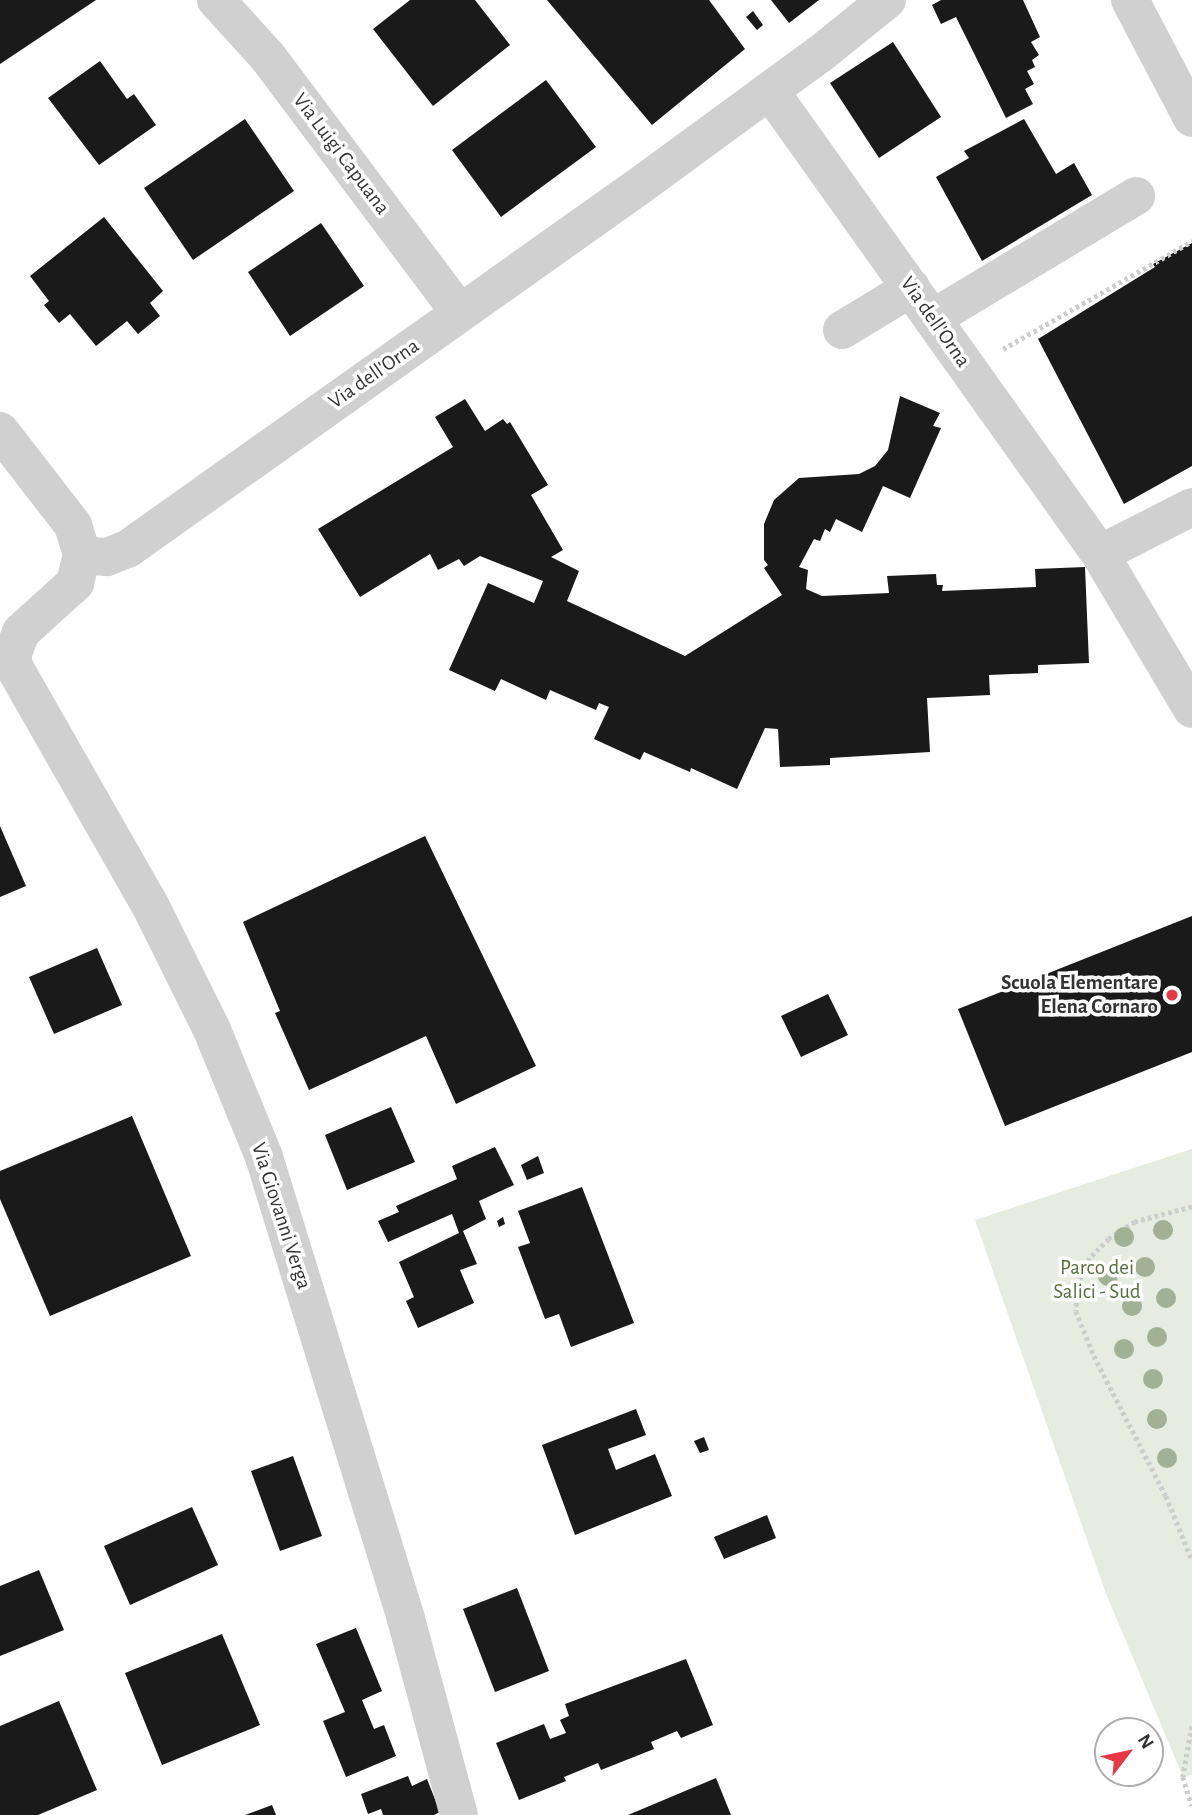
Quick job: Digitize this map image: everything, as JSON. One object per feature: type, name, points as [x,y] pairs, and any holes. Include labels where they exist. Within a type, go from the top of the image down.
[{"type":"street","name":"Via Luigi Capuana","points":[[216,0],[267,57],[460,313]]},
{"type":"street","points":[[1130,0],[1192,118]]},
{"type":"street","name":"Via dell'Orna","points":[[82,555],[107,557],[129,548],[770,91],[878,3]]},
{"type":"street","name":"Via dell'Orna","points":[[770,91],[1100,554],[1192,709]]},
{"type":"street","points":[[842,330],[922,303],[1136,196]]},
{"type":"street","points":[[0,431],[74,525],[82,555],[75,583],[21,632],[6,655]]},
{"type":"street","points":[[1100,554],[1192,507]]},
{"type":"street","name":"Via Giovanni Verga","points":[[6,655],[149,903],[212,1030],[264,1157],[406,1619],[459,1815]]},
{"type":"path","points":[[1001,351],[1192,241]]},
{"type":"path","points":[[1192,1206],[1135,1222],[1109,1239],[1090,1258],[1079,1282],[1076,1311],[1094,1356],[1166,1496],[1192,1560]]},
{"type":"path","points":[[1192,1726],[1183,1777],[1192,1805]]},
{"type":"green space","name":"Parco dei Salici - Sud","points":[[1192,1149],[1192,1775],[1183,1777],[1164,1732],[1164,1717],[1158,1717],[1105,1591],[975,1220]]},
{"type":"building","points":[[0,0],[96,0],[0,64]]},
{"type":"building","points":[[410,0],[475,0],[510,45],[433,106],[373,29]]},
{"type":"building","points":[[547,0],[709,0],[745,49],[652,125]]},
{"type":"building","points":[[771,0],[819,0],[789,23]]},
{"type":"building","points":[[941,0],[1023,0],[1040,37],[1031,42],[1039,55],[1032,60],[1035,67],[1027,71],[1034,84],[1025,89],[1033,104],[1006,118],[956,17],[941,24],[932,5]]},
{"type":"building","points":[[753,11],[763,25],[757,30],[746,17]]},
{"type":"building","points":[[893,42],[941,117],[879,158],[830,83]]},
{"type":"building","points":[[100,61],[127,99],[134,94],[156,125],[99,165],[48,98]]},
{"type":"building","points":[[546,80],[596,147],[501,217],[452,150]]},
{"type":"building","points":[[245,119],[294,191],[193,260],[144,188]]},
{"type":"building","points":[[1024,119],[1056,174],[1074,163],[1092,195],[982,261],[936,177],[969,158],[964,151]]},
{"type":"building","points":[[104,217],[163,291],[150,303],[160,316],[138,334],[127,321],[96,346],[70,314],[59,323],[44,305],[49,301],[30,276]]},
{"type":"building","points":[[321,223],[364,286],[290,336],[248,272]]},
{"type":"building","points":[[1192,243],[1192,466],[1124,504],[1038,339],[1155,267],[1153,264]]},
{"type":"building","points":[[900,396],[940,413],[933,426],[941,428],[910,498],[883,486],[862,532],[836,519],[830,532],[825,529],[820,541],[814,539],[799,567],[808,570],[806,589],[822,596],[889,593],[887,576],[936,574],[937,585],[943,585],[942,591],[1036,587],[1035,569],[1085,567],[1089,663],[1038,665],[1038,673],[989,675],[990,695],[927,698],[930,752],[830,758],[830,765],[780,767],[778,729],[765,728],[737,789],[691,768],[690,772],[644,752],[640,760],[594,739],[609,707],[599,703],[596,710],[550,690],[546,700],[501,679],[495,691],[449,670],[488,583],[534,603],[543,581],[480,556],[464,566],[459,559],[438,570],[430,554],[360,597],[318,529],[453,447],[435,417],[465,399],[485,431],[503,419],[507,424],[510,422],[548,485],[531,495],[563,550],[551,557],[579,571],[567,601],[685,656],[782,595],[764,568],[768,565],[764,560],[764,524],[774,500],[799,478],[859,474],[875,466],[888,450]]},
{"type":"building","points":[[0,826],[26,886],[0,897]]},
{"type":"building","points":[[425,836],[536,1066],[456,1104],[426,1036],[309,1090],[275,1013],[280,1011],[243,922]]},
{"type":"building","points":[[1192,916],[1192,1052],[1005,1126],[958,1009]]},
{"type":"building","points":[[97,948],[122,1005],[54,1034],[29,977]]},
{"type":"building","points":[[828,994],[848,1035],[801,1057],[781,1016]]},
{"type":"building","points":[[391,1107],[415,1162],[347,1190],[325,1135]]},
{"type":"building","points":[[132,1116],[191,1256],[50,1316],[0,1199],[0,1171]]},
{"type":"building","points":[[495,1147],[514,1185],[479,1201],[486,1219],[463,1231],[477,1264],[460,1270],[474,1303],[418,1328],[406,1301],[414,1297],[399,1262],[459,1233],[452,1214],[388,1242],[378,1221],[399,1212],[396,1206],[457,1179],[452,1166]]},
{"type":"building","points":[[538,1156],[544,1173],[527,1180],[521,1165]]},
{"type":"building","points":[[582,1187],[634,1323],[571,1347],[559,1314],[545,1319],[518,1247],[530,1243],[518,1211]]},
{"type":"building","points":[[503,1217],[505,1224],[499,1227],[497,1221]]},
{"type":"building","points":[[636,1409],[646,1435],[608,1449],[616,1470],[655,1454],[672,1496],[575,1535],[542,1445]]},
{"type":"building","points":[[704,1437],[709,1450],[700,1453],[694,1441]]},
{"type":"building","points":[[293,1456],[322,1536],[280,1551],[251,1471]]},
{"type":"building","points":[[192,1507],[218,1565],[130,1605],[104,1546]]},
{"type":"building","points":[[767,1515],[776,1538],[724,1559],[714,1537]]},
{"type":"building","points":[[39,1570],[64,1630],[0,1656],[0,1586]]},
{"type":"building","points":[[517,1588],[549,1671],[495,1692],[463,1609]]},
{"type":"building","points":[[356,1628],[382,1691],[362,1700],[374,1729],[384,1725],[396,1756],[346,1777],[323,1721],[345,1712],[316,1644]]},
{"type":"building","points":[[222,1634],[260,1725],[162,1765],[125,1673]]},
{"type":"building","points":[[686,1659],[713,1725],[681,1738],[677,1731],[651,1742],[654,1749],[601,1770],[598,1763],[564,1777],[566,1781],[519,1800],[496,1743],[544,1724],[550,1739],[566,1733],[560,1720],[569,1716],[565,1704]]},
{"type":"building","points":[[59,1701],[97,1790],[38,1815],[0,1815],[0,1726]]},
{"type":"building","points":[[408,1776],[412,1786],[427,1779],[440,1812],[434,1815],[383,1815],[381,1809],[368,1814],[361,1794]]},
{"type":"building","points":[[716,1778],[731,1815],[628,1815]]},
{"type":"building","points":[[272,1805],[276,1815],[245,1815]]},
{"type":"place","name":"Scuola Elementare Elena Cornaro","points":[[1172,995]]}]
